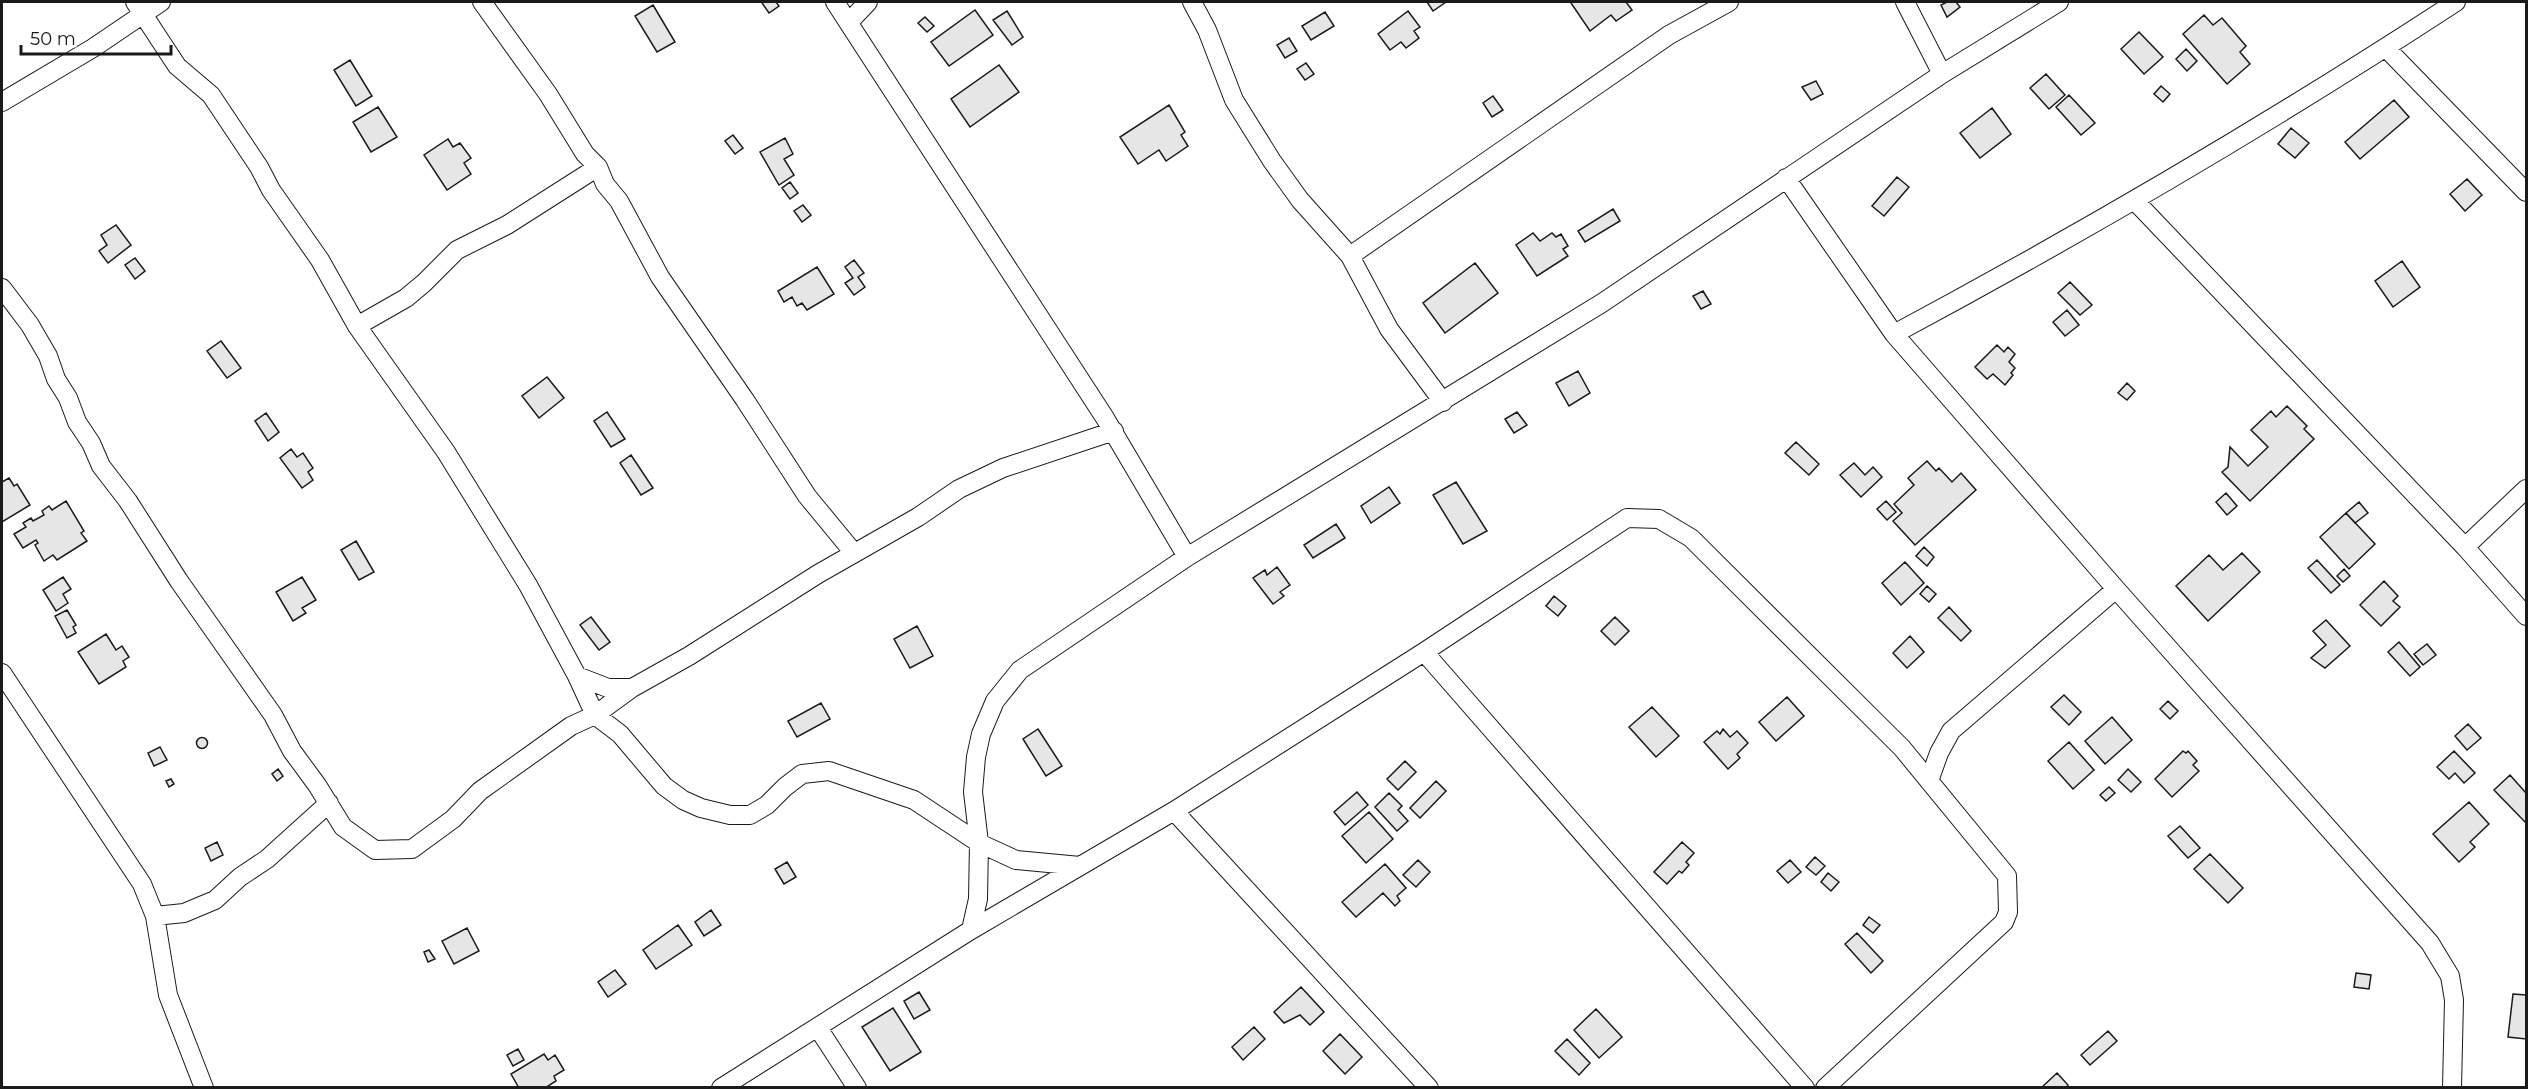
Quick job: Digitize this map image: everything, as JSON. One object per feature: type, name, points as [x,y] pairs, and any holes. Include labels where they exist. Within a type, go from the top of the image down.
[{"type":"street","points":[[2,102],[93,48],[138,7],[161,2]]},
{"type":"street","points":[[482,2],[548,94],[585,154],[597,167],[605,184],[619,201],[660,277],[745,400],[807,496],[854,553]]},
{"type":"street","points":[[836,2],[1114,431],[1187,557]]},
{"type":"street","points":[[849,22],[868,2]]},
{"type":"street","points":[[1192,2],[1207,30],[1234,100],[1250,126],[1300,200],[1350,256],[1389,329],[1443,402]]},
{"type":"street","points":[[1350,256],[1670,35],[1729,2]]},
{"type":"street","points":[[1905,2],[1942,74]]},
{"type":"street","points":[[971,930],[978,899],[978,843],[973,792],[976,757],[981,734],[995,701],[1020,670],[1187,557],[1602,303],[1942,74],[2059,2]]},
{"type":"street","points":[[1894,334],[2135,201],[2386,48],[2456,2]]},
{"type":"street","points":[[138,7],[177,66],[211,95],[259,167],[271,190],[320,260],[357,326],[446,452],[528,585],[577,676],[595,715],[620,734],[664,786],[683,800],[701,807],[730,815],[750,816],[767,805],[802,774],[829,771],[914,800],[978,843],[1016,860],[1080,866]]},
{"type":"street","points":[[2386,48],[2526,192]]},
{"type":"street","points":[[357,326],[406,297],[424,283],[457,250],[507,225],[597,167]]},
{"type":"street","points":[[1785,178],[1894,334],[2116,589],[2430,943],[2450,976],[2454,1000],[2452,1088]]},
{"type":"street","points":[[2135,201],[2465,547],[2526,616]]},
{"type":"street","points":[[2,288],[30,325],[48,356],[56,379],[68,398],[77,422],[101,466],[128,501],[179,581],[273,714],[292,751],[343,827],[375,850],[412,849],[453,819],[480,791],[571,726],[595,715],[632,688],[689,656],[854,553],[918,517],[959,489],[1004,468],[1049,455],[1114,431]]},
{"type":"street","points":[[2465,547],[2526,489]]},
{"type":"street","points":[[721,1088],[971,930],[1174,811],[1424,652],[1628,518],[1659,519],[1691,538],[1902,748],[2007,876],[2008,912],[2004,922],[1825,1088]]},
{"type":"street","points":[[1929,781],[1939,753],[1951,731],[2116,589]]},
{"type":"street","points":[[1424,652],[1804,1088]]},
{"type":"street","points":[[2,673],[142,884],[154,916],[168,995],[204,1088]]},
{"type":"street","points":[[577,676],[608,688],[632,688]]},
{"type":"street","points":[[154,916],[184,913],[215,900],[240,877],[267,859],[329,803]]},
{"type":"street","points":[[1174,811],[1422,1085]]},
{"type":"street","points":[[818,1028],[857,1088]]},
{"type":"building","points":[[776,2],[779,6],[769,13],[762,3]]},
{"type":"building","points":[[1427,2],[1446,2],[1433,11]]},
{"type":"building","points":[[1626,2],[1632,10],[1616,21],[1611,15],[1590,31],[1571,3]]},
{"type":"building","points":[[1956,2],[1960,7],[1947,17],[1941,5]]},
{"type":"building","points":[[653,5],[675,42],[657,52],[635,16]]},
{"type":"building","points":[[975,10],[993,35],[949,66],[931,42]]},
{"type":"building","points":[[1007,11],[1023,37],[1012,45],[993,20]]},
{"type":"building","points":[[1408,11],[1420,27],[1414,31],[1419,38],[1406,48],[1401,42],[1390,50],[1378,34]]},
{"type":"building","points":[[1325,12],[1334,26],[1311,40],[1302,26]]},
{"type":"building","points":[[2204,15],[2213,25],[2222,18],[2246,46],[2240,52],[2250,64],[2227,84],[2183,34]]},
{"type":"building","points":[[925,17],[934,26],[927,32],[918,23]]},
{"type":"building","points":[[2139,32],[2163,57],[2144,74],[2121,49]]},
{"type":"building","points":[[1289,38],[1297,51],[1285,58],[1277,45]]},
{"type":"building","points":[[2186,49],[2197,61],[2187,71],[2176,59]]},
{"type":"building","points":[[350,60],[372,96],[356,106],[334,70]]},
{"type":"building","points":[[1306,63],[1314,74],[1305,80],[1297,69]]},
{"type":"building","points":[[999,65],[1019,92],[970,127],[951,99]]},
{"type":"building","points":[[2046,74],[2065,95],[2049,109],[2030,88]]},
{"type":"building","points":[[1816,81],[1823,94],[1811,100],[1802,87]]},
{"type":"building","points":[[2161,86],[2170,94],[2163,102],[2154,94]]},
{"type":"building","points":[[2069,95],[2095,123],[2081,135],[2056,107]]},
{"type":"building","points":[[1493,96],[1503,110],[1492,117],[1483,103]]},
{"type":"building","points":[[2394,100],[2409,117],[2360,159],[2345,142]]},
{"type":"building","points":[[1169,105],[1185,132],[1181,135],[1188,146],[1166,161],[1159,150],[1138,164],[1120,137]]},
{"type":"building","points":[[378,107],[397,137],[371,152],[353,122]]},
{"type":"building","points":[[1992,108],[2011,134],[1980,158],[1960,133]]},
{"type":"building","points":[[2291,128],[2309,143],[2295,158],[2278,144]]},
{"type":"building","points":[[733,135],[743,148],[735,154],[725,141]]},
{"type":"building","points":[[785,138],[793,154],[784,159],[794,175],[779,185],[760,152]]},
{"type":"building","points":[[448,139],[453,147],[460,143],[471,158],[464,163],[471,174],[447,190],[424,155]]},
{"type":"building","points":[[1897,177],[1909,187],[1884,216],[1872,206]]},
{"type":"building","points":[[2467,179],[2482,195],[2465,211],[2450,194]]},
{"type":"building","points":[[790,182],[798,193],[790,199],[782,188]]},
{"type":"building","points":[[803,205],[811,215],[802,222],[794,211]]},
{"type":"building","points":[[1613,209],[1620,221],[1585,242],[1578,231]]},
{"type":"building","points":[[116,225],[131,245],[108,263],[99,251],[107,245],[101,235]]},
{"type":"building","points":[[1533,233],[1540,241],[1552,233],[1556,237],[1561,234],[1568,246],[1563,249],[1568,256],[1537,276],[1516,245]]},
{"type":"building","points":[[135,258],[145,271],[135,279],[125,265]]},
{"type":"building","points":[[854,260],[864,273],[858,277],[865,287],[854,295],[845,283],[853,278],[845,267]]},
{"type":"building","points":[[2402,261],[2420,287],[2393,307],[2375,281]]},
{"type":"building","points":[[1475,263],[1498,293],[1445,333],[1423,303]]},
{"type":"building","points":[[817,267],[834,294],[807,310],[802,303],[797,306],[792,297],[784,302],[778,291]]},
{"type":"building","points":[[2070,282],[2092,305],[2080,315],[2058,293]]},
{"type":"building","points":[[1703,291],[1711,304],[1701,309],[1693,296]]},
{"type":"building","points":[[2067,310],[2079,325],[2065,336],[2053,322]]},
{"type":"building","points":[[221,341],[241,368],[227,378],[207,351]]},
{"type":"building","points":[[1997,345],[2004,352],[2008,347],[2015,354],[2009,362],[2015,368],[2011,373],[2013,375],[2005,385],[1993,374],[1987,379],[1975,367]]},
{"type":"building","points":[[1578,371],[1590,393],[1569,406],[1556,383]]},
{"type":"building","points":[[547,377],[564,398],[539,418],[522,396]]},
{"type":"building","points":[[2127,383],[2135,391],[2127,400],[2118,393]]},
{"type":"building","points":[[2287,406],[2307,426],[2304,429],[2314,439],[2250,501],[2222,472],[2228,467],[2230,447],[2248,466],[2268,447],[2251,430],[2271,411],[2276,417]]},
{"type":"building","points":[[607,412],[625,439],[611,447],[594,421]]},
{"type":"building","points":[[1517,412],[1527,425],[1514,433],[1505,419]]},
{"type":"building","points":[[266,413],[279,432],[268,441],[255,421]]},
{"type":"building","points":[[1796,442],[1819,464],[1809,475],[1785,453]]},
{"type":"building","points":[[291,449],[297,457],[303,453],[313,468],[308,472],[313,480],[302,488],[280,458]]},
{"type":"building","points":[[631,455],[653,488],[641,495],[620,463]]},
{"type":"building","points":[[1927,461],[1936,471],[1939,468],[1952,482],[1961,473],[1976,490],[1915,545],[1893,521],[1902,513],[1894,504],[1914,485],[1908,478]]},
{"type":"building","points":[[1854,463],[1865,475],[1873,467],[1882,477],[1861,497],[1840,475]]},
{"type":"building","points":[[9,478],[14,486],[17,484],[30,505],[2,522],[2,482]]},
{"type":"building","points":[[1456,482],[1487,531],[1463,544],[1433,495]]},
{"type":"building","points":[[1389,487],[1400,503],[1371,523],[1361,506]]},
{"type":"building","points":[[2226,493],[2237,506],[2227,515],[2216,502]]},
{"type":"building","points":[[66,501],[84,531],[81,533],[87,541],[57,560],[53,555],[44,561],[35,545],[38,543],[36,540],[23,548],[14,534],[26,527],[23,523],[31,518],[33,521],[44,515],[42,511],[49,506],[52,510]]},
{"type":"building","points":[[1886,501],[1896,512],[1887,520],[1877,509]]},
{"type":"building","points":[[2359,502],[2368,513],[2355,523],[2346,513]]},
{"type":"building","points":[[2346,513],[2375,544],[2349,569],[2320,537]]},
{"type":"building","points":[[1336,524],[1345,538],[1313,558],[1304,545]]},
{"type":"building","points":[[356,541],[374,572],[359,580],[341,550]]},
{"type":"building","points":[[1924,547],[1934,557],[1927,566],[1916,556]]},
{"type":"building","points":[[2242,553],[2260,572],[2208,621],[2176,586],[2209,555],[2223,570]]},
{"type":"building","points":[[2317,560],[2340,585],[2331,593],[2308,568]]},
{"type":"building","points":[[1905,562],[1924,583],[1901,605],[1882,583]]},
{"type":"building","points":[[1277,567],[1290,585],[1280,592],[1284,596],[1273,604],[1253,578],[1265,570],[1267,575]]},
{"type":"building","points":[[2344,569],[2350,576],[2343,582],[2337,576]]},
{"type":"building","points":[[63,577],[71,589],[63,594],[68,603],[56,611],[43,590]]},
{"type":"building","points":[[302,577],[316,600],[302,608],[306,613],[293,621],[276,592]]},
{"type":"building","points":[[2384,581],[2398,596],[2393,601],[2400,607],[2381,626],[2360,605]]},
{"type":"building","points":[[1927,586],[1936,594],[1929,602],[1920,594]]},
{"type":"building","points":[[1554,596],[1566,606],[1558,616],[1546,606]]},
{"type":"building","points":[[1949,607],[1971,631],[1961,641],[1938,618]]},
{"type":"building","points":[[67,610],[76,625],[73,627],[76,633],[67,638],[55,616]]},
{"type":"building","points":[[591,617],[610,642],[599,650],[580,625]]},
{"type":"building","points":[[1615,617],[1629,631],[1615,645],[1601,631]]},
{"type":"building","points":[[2326,620],[2350,646],[2325,668],[2311,658],[2326,645],[2313,631]]},
{"type":"building","points":[[917,626],[933,656],[910,668],[894,639]]},
{"type":"building","points":[[106,634],[116,650],[122,646],[129,657],[123,661],[126,667],[99,684],[78,652]]},
{"type":"building","points":[[1910,636],[1924,652],[1907,668],[1893,653]]},
{"type":"building","points":[[2399,642],[2420,667],[2410,676],[2388,652]]},
{"type":"building","points":[[2427,644],[2436,655],[2423,665],[2414,654]]},
{"type":"building","points":[[2064,695],[2081,712],[2069,725],[2051,707]]},
{"type":"building","points":[[1787,697],[1804,716],[1776,741],[1759,722]]},
{"type":"building","points":[[2168,701],[2178,711],[2170,719],[2160,709]]},
{"type":"building","points":[[821,703],[830,719],[797,737],[788,721]]},
{"type":"building","points":[[1652,707],[1679,736],[1656,757],[1629,727]]},
{"type":"building","points":[[2112,717],[2132,740],[2105,764],[2085,741]]},
{"type":"building","points":[[2468,724],[2481,738],[2467,750],[2455,736]]},
{"type":"building","points":[[1038,729],[1062,766],[1046,776],[1023,739]]},
{"type":"building","points":[[1723,729],[1730,737],[1737,731],[1748,743],[1737,754],[1740,758],[1728,769],[1704,742],[1717,731],[1720,734]]},
{"type":"building","points":[[202,737],[208,743],[202,749],[196,743]]},
{"type":"building","points":[[2069,742],[2094,770],[2073,789],[2048,761]]},
{"type":"building","points":[[160,747],[167,760],[154,766],[148,753]]},
{"type":"building","points":[[2183,751],[2186,753],[2188,751],[2197,761],[2193,765],[2199,771],[2172,797],[2155,779]]},
{"type":"building","points":[[2454,751],[2475,773],[2464,783],[2455,773],[2449,779],[2437,767]]},
{"type":"building","points":[[1405,761],[1416,772],[1398,790],[1387,779]]},
{"type":"building","points":[[278,769],[283,776],[277,781],[272,774]]},
{"type":"building","points":[[2128,769],[2141,782],[2131,792],[2118,780]]},
{"type":"building","points":[[2510,775],[2526,793],[2526,823],[2494,790]]},
{"type":"building","points":[[171,779],[174,784],[169,787],[166,781]]},
{"type":"building","points":[[1436,781],[1446,791],[1420,818],[1410,808]]},
{"type":"building","points":[[2109,787],[2115,793],[2106,801],[2100,795]]},
{"type":"building","points":[[1357,792],[1368,805],[1345,825],[1334,812]]},
{"type":"building","points":[[1389,793],[1402,806],[1398,810],[1408,821],[1397,831],[1375,807]]},
{"type":"building","points":[[2469,802],[2489,824],[2470,842],[2475,847],[2459,862],[2433,834]]},
{"type":"building","points":[[1369,812],[1393,839],[1366,863],[1342,836]]},
{"type":"building","points":[[2180,826],[2200,848],[2188,858],[2168,836]]},
{"type":"building","points":[[217,842],[223,855],[211,861],[205,848]]},
{"type":"building","points":[[1682,842],[1694,853],[1686,862],[1689,865],[1682,873],[1679,871],[1667,884],[1654,872]]},
{"type":"building","points":[[2210,854],[2243,888],[2228,903],[2194,869]]},
{"type":"building","points":[[1815,857],[1825,866],[1816,875],[1806,867]]},
{"type":"building","points":[[1418,860],[1430,872],[1416,887],[1403,875]]},
{"type":"building","points":[[1790,860],[1801,872],[1788,883],[1777,871]]},
{"type":"building","points":[[787,862],[796,877],[784,884],[775,869]]},
{"type":"building","points":[[1385,864],[1406,888],[1397,896],[1400,901],[1395,906],[1383,893],[1356,917],[1342,902]]},
{"type":"building","points":[[1828,873],[1839,882],[1831,891],[1821,882]]},
{"type":"building","points":[[711,910],[721,925],[704,936],[695,922]]},
{"type":"building","points":[[1869,917],[1880,925],[1873,933],[1863,925]]},
{"type":"building","points":[[678,925],[692,945],[656,969],[643,950]]},
{"type":"building","points":[[467,928],[479,951],[454,964],[442,941]]},
{"type":"building","points":[[1857,933],[1883,961],[1871,973],[1845,944]]},
{"type":"building","points":[[429,950],[435,959],[428,962],[424,952]]},
{"type":"building","points":[[615,970],[626,984],[608,997],[598,982]]},
{"type":"building","points":[[2356,973],[2371,975],[2369,989],[2354,987]]},
{"type":"building","points":[[1301,987],[1324,1012],[1310,1025],[1300,1015],[1284,1023],[1274,1012]]},
{"type":"building","points":[[919,992],[930,1010],[914,1019],[904,1001]]},
{"type":"building","points":[[2513,994],[2526,995],[2526,1039],[2508,1037]]},
{"type":"building","points":[[893,1008],[921,1052],[890,1071],[862,1027]]},
{"type":"building","points":[[1596,1009],[1622,1037],[1599,1058],[1574,1030]]},
{"type":"building","points":[[1254,1027],[1265,1039],[1243,1060],[1232,1047]]},
{"type":"building","points":[[2108,1031],[2117,1041],[2090,1065],[2081,1055]]},
{"type":"building","points":[[1340,1034],[1362,1057],[1345,1074],[1323,1051]]},
{"type":"building","points":[[1567,1039],[1590,1063],[1579,1075],[1555,1051]]},
{"type":"building","points":[[518,1049],[524,1060],[513,1066],[507,1055]]},
{"type":"building","points":[[544,1054],[548,1060],[555,1055],[564,1070],[554,1076],[556,1081],[548,1086],[549,1088],[519,1088],[511,1074]]},
{"type":"building","points":[[2057,1073],[2068,1085],[2066,1088],[2041,1088]]}]
